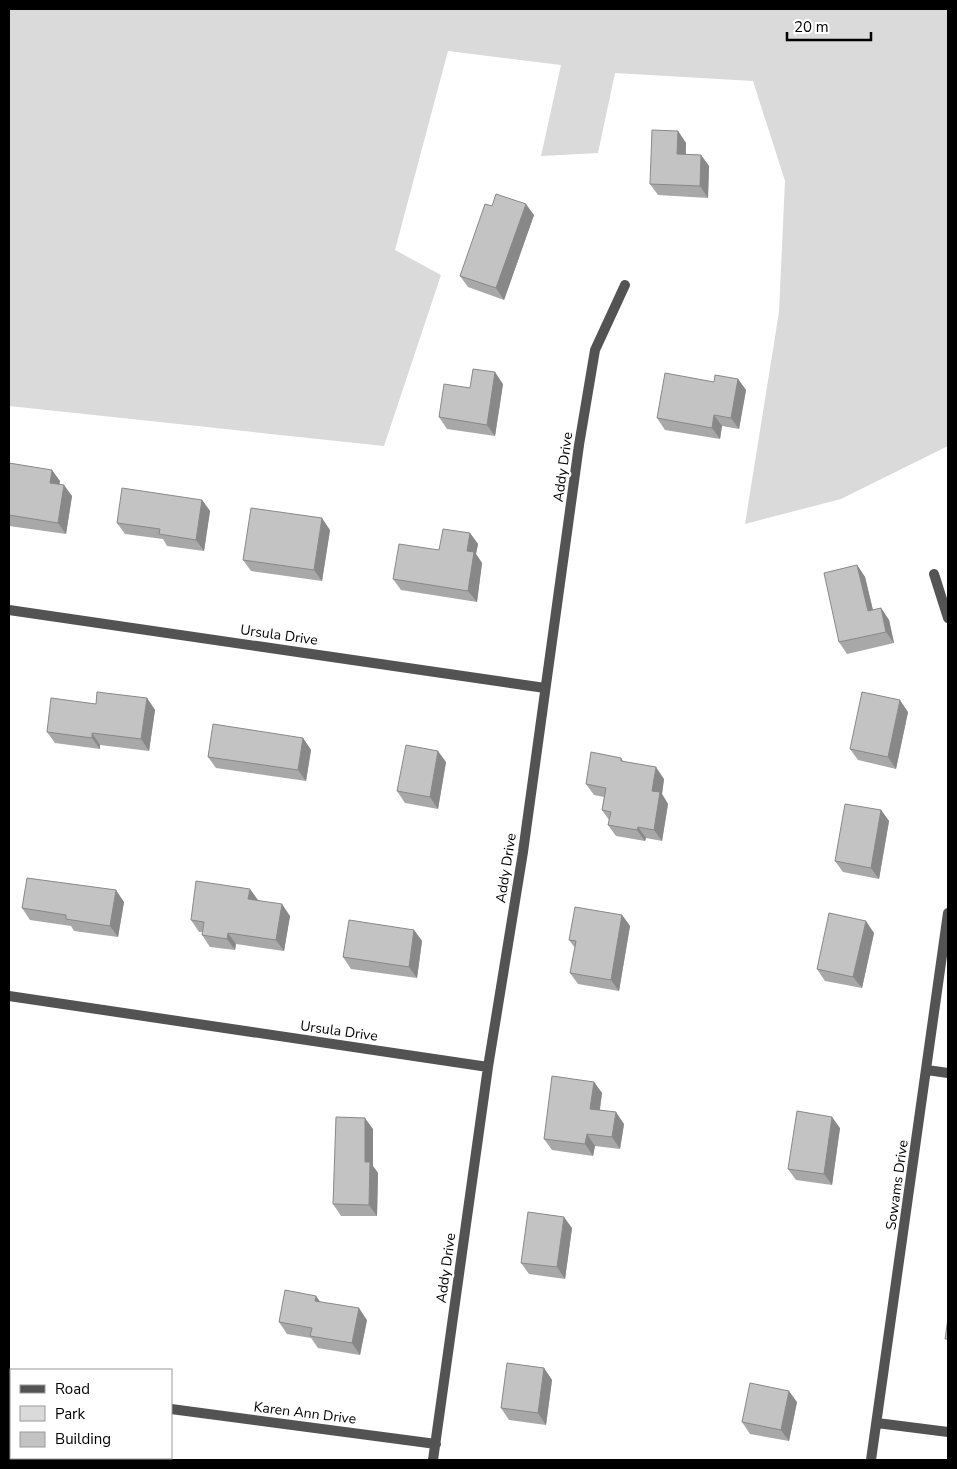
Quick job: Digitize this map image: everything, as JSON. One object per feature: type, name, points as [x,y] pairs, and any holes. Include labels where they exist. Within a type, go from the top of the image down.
[{"type":"street","name":"Addy Drive","points":[[433,1460],[488,1067],[523,852],[545,688],[595,350],[625,285]]},
{"type":"street","points":[[934,574],[948,618]]},
{"type":"street","name":"Ursula Drive","points":[[9,610],[545,688]]},
{"type":"street","name":"Sowams Drive","points":[[871,1460],[948,913]]},
{"type":"street","name":"Ursula Drive","points":[[9,996],[488,1067]]},
{"type":"street","points":[[927,1070],[948,1073]]},
{"type":"street","name":"Karen Ann Drive","points":[[172,1409],[436,1444]]},
{"type":"street","points":[[877,1423],[948,1432]]},
{"type":"green space","points":[[9,9],[948,9],[948,446],[841,499],[745,524],[779,312],[785,181],[753,81],[615,73],[598,153],[541,156],[561,65],[448,51],[395,250],[441,275],[384,446],[9,406]]},
{"type":"building","points":[[652,130],[678,131],[677,154],[701,155],[700,186],[650,184]]},
{"type":"building","points":[[496,194],[526,204],[496,288],[460,276],[485,204],[492,206]]},
{"type":"building","points":[[473,369],[495,372],[487,425],[439,417],[444,384],[470,388]]},
{"type":"building","points":[[665,373],[714,382],[715,375],[738,379],[731,418],[714,415],[712,428],[657,418]]},
{"type":"building","points":[[9,463],[52,470],[50,483],[64,485],[58,523],[9,515]]},
{"type":"building","points":[[122,488],[202,500],[196,540],[159,534],[160,529],[117,523]]},
{"type":"building","points":[[251,508],[322,518],[314,570],[243,560]]},
{"type":"building","points":[[443,529],[470,533],[467,551],[474,552],[468,591],[393,579],[399,544],[439,550]]},
{"type":"building","points":[[857,565],[868,611],[881,608],[886,632],[839,642],[824,573]]},
{"type":"building","points":[[97,692],[147,698],[141,739],[92,733],[92,738],[47,732],[51,698],[96,704]]},
{"type":"building","points":[[862,692],[900,700],[888,757],[850,749]]},
{"type":"building","points":[[213,724],[303,738],[298,770],[208,757]]},
{"type":"building","points":[[406,745],[438,751],[430,797],[397,791]]},
{"type":"building","points":[[591,752],[621,758],[621,761],[656,767],[652,791],[660,792],[654,830],[638,827],[637,830],[608,825],[611,812],[602,810],[606,788],[586,784]]},
{"type":"building","points":[[845,804],[881,810],[871,868],[835,861]]},
{"type":"building","points":[[27,878],[116,890],[110,926],[66,919],[66,915],[22,908]]},
{"type":"building","points":[[196,881],[250,889],[248,899],[282,904],[276,940],[228,933],[227,939],[202,935],[204,922],[191,920]]},
{"type":"building","points":[[575,907],[622,915],[611,980],[570,973],[576,941],[569,940]]},
{"type":"building","points":[[829,913],[866,921],[853,977],[817,969]]},
{"type":"building","points":[[349,920],[414,930],[409,967],[343,957]]},
{"type":"building","points":[[552,1076],[594,1082],[590,1109],[616,1112],[612,1137],[587,1134],[585,1144],[544,1139]]},
{"type":"building","points":[[797,1111],[832,1117],[824,1174],[788,1169]]},
{"type":"building","points":[[336,1117],[365,1118],[365,1162],[370,1162],[369,1205],[333,1204]]},
{"type":"building","points":[[528,1212],[564,1217],[557,1267],[521,1263]]},
{"type":"building","points":[[285,1290],[316,1296],[315,1301],[359,1308],[352,1343],[310,1336],[312,1328],[279,1322]]},
{"type":"building","points":[[948,1318],[948,1339],[945,1339]]},
{"type":"building","points":[[507,1363],[544,1368],[538,1413],[501,1408]]},
{"type":"building","points":[[750,1383],[789,1391],[781,1430],[742,1422]]}]
